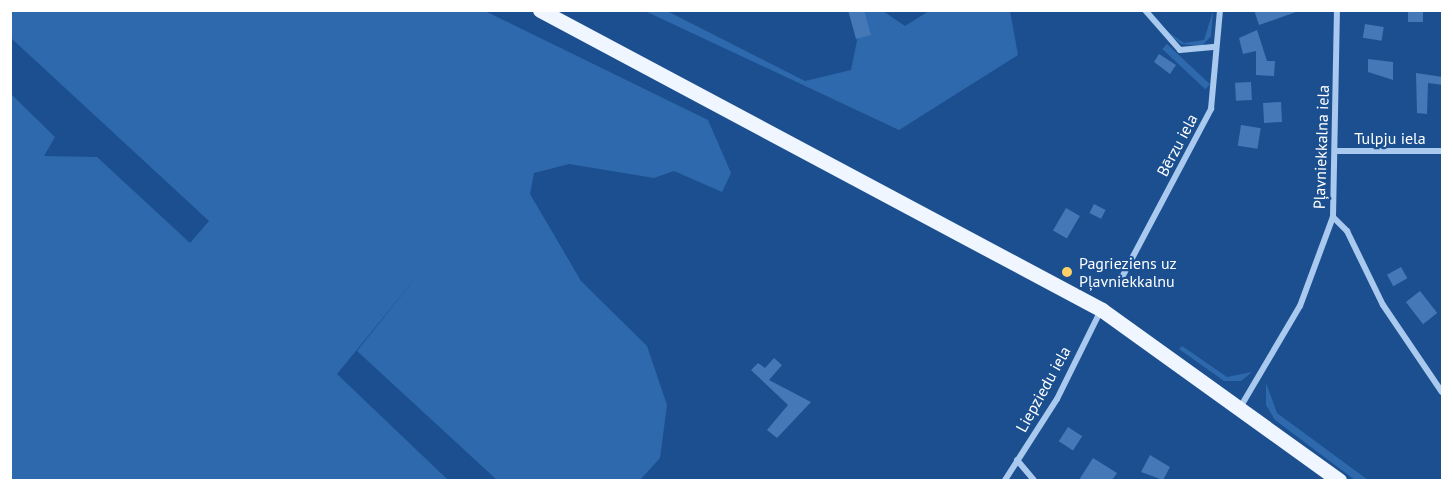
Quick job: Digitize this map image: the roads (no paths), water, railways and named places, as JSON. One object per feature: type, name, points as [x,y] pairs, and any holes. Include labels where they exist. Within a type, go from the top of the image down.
[{"type":"main road","points":[[540,10],[1102,310],[1241,406],[1339,480]]},
{"type":"street","points":[[1145,10],[1180,50],[1216,47]]},
{"type":"street","name":"Bērzu iela","points":[[1119,281],[1211,110],[1220,10]]},
{"type":"street","name":"Pļavniekkalna iela","points":[[1241,406],[1300,306],[1333,217],[1337,152],[1336,10]]},
{"type":"street","name":"Tulpju iela","points":[[1337,152],[1443,151]]},
{"type":"street","points":[[1333,217],[1347,231],[1383,305],[1443,392]]},
{"type":"street","name":"Liepziedu iela","points":[[1005,480],[1057,399],[1102,310]]},
{"type":"street","points":[[1017,460],[1034,480]]},
{"type":"place","name":"Pagrieziens uz Pļavniekkalnu","points":[[1067,272]]}]
